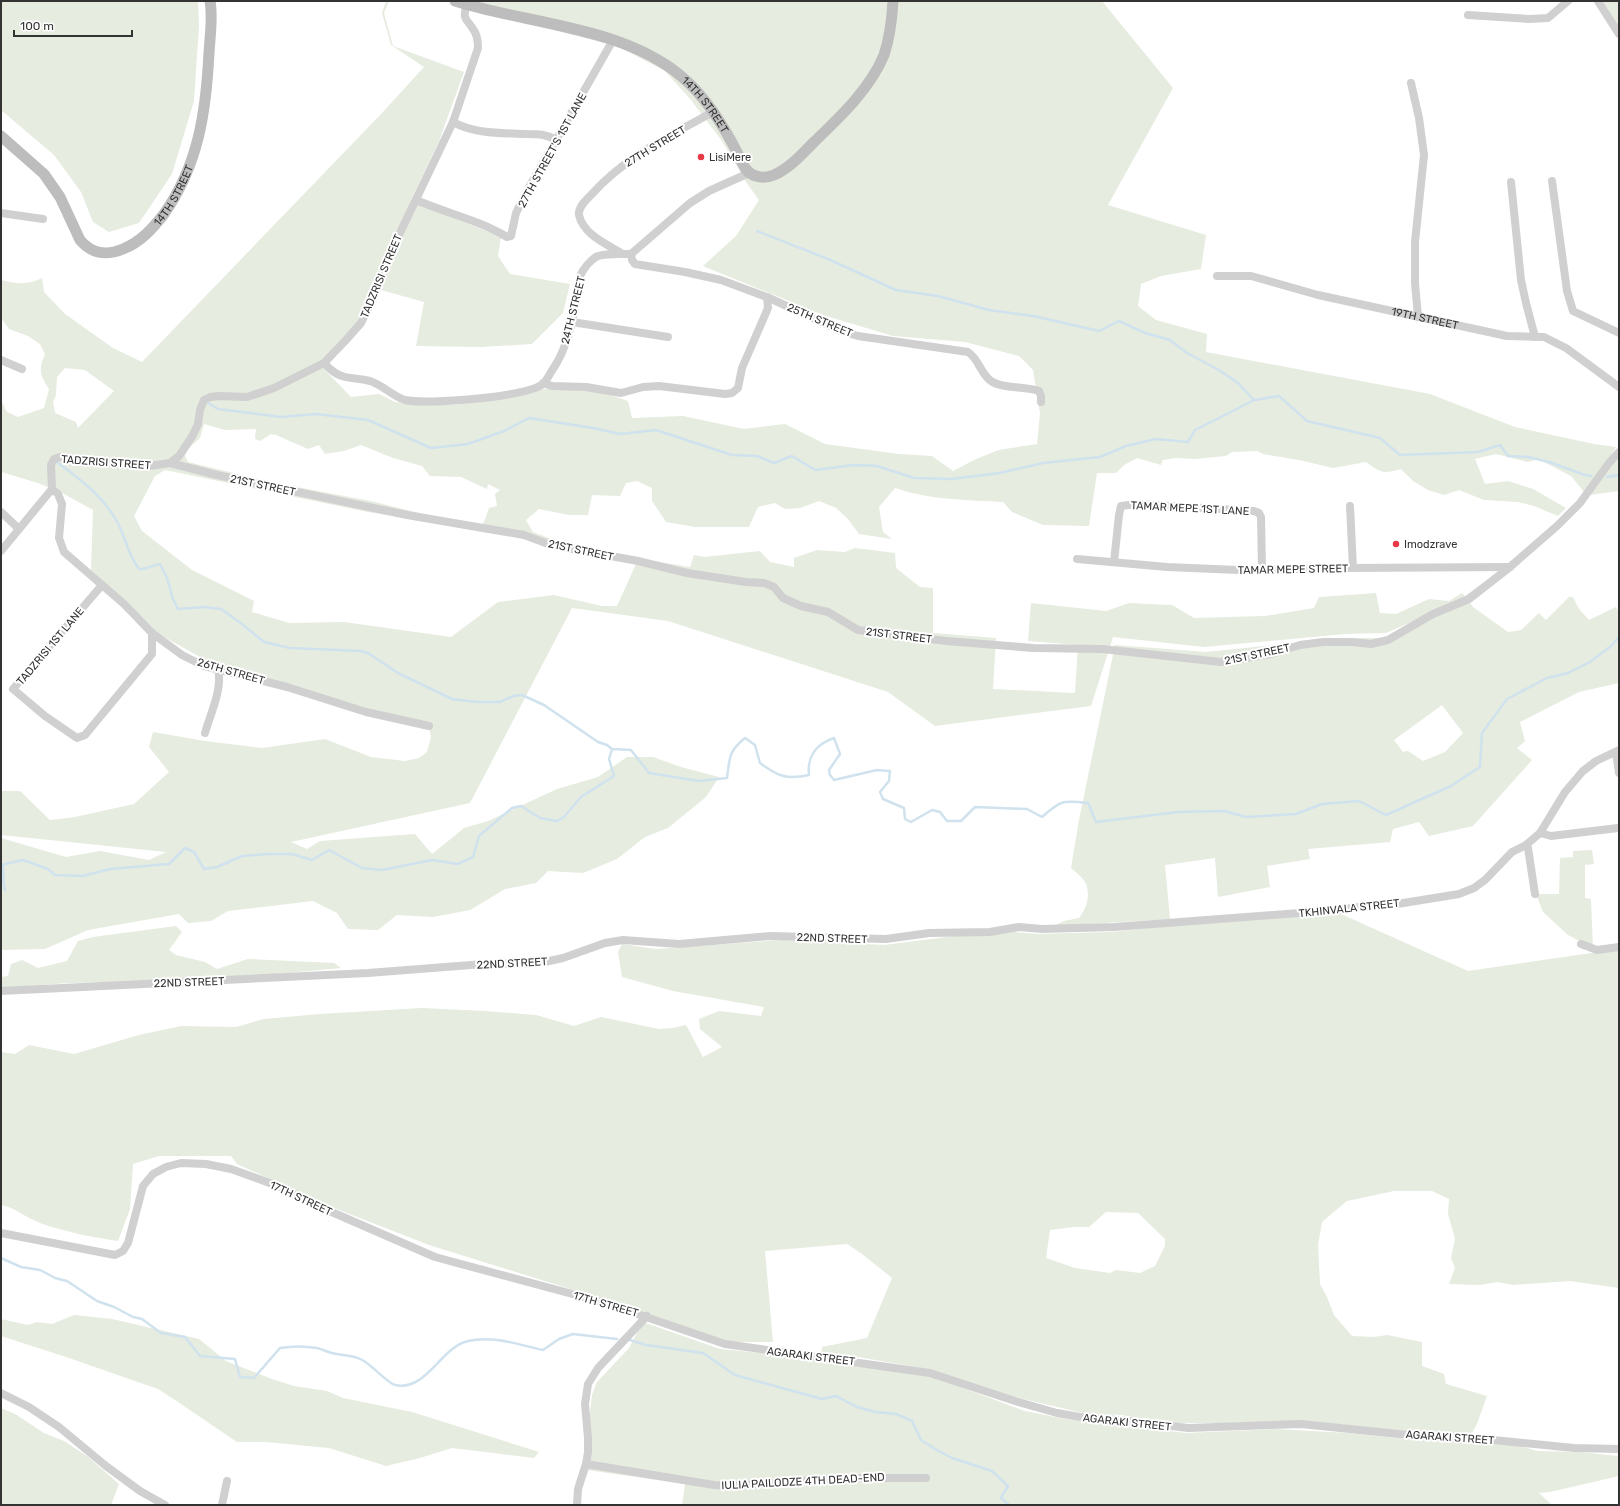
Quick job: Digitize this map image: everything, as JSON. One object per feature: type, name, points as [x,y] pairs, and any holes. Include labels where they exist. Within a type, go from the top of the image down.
[{"type":"street","name":"14TH STREET","points":[[1,136],[44,174],[60,197],[80,240],[85,246],[94,252],[104,254],[116,252],[141,239],[156,224],[169,206],[189,170],[199,137],[208,86],[211,24],[210,1]]},
{"type":"street","name":"14TH STREET","points":[[455,1],[613,40],[656,58],[680,76],[702,96],[726,130],[749,173]]},
{"type":"street","points":[[631,254],[690,203],[709,191],[749,173],[755,176],[765,177],[774,175],[787,167],[825,132],[861,93],[877,68],[884,54],[890,32],[893,1]]},
{"type":"street","points":[[1468,15],[1528,19],[1548,18],[1568,1]]},
{"type":"street","points":[[1598,1],[1619,34]]},
{"type":"street","name":"TADZRISI STREET","points":[[52,489],[51,465],[54,459],[60,457],[124,465],[149,466],[170,463],[179,456],[193,435],[198,424],[200,410],[204,400],[210,397],[247,397],[274,388],[324,363],[361,324],[372,301],[388,258],[453,122],[478,48],[474,29],[466,21],[465,12],[468,5]]},
{"type":"street","name":"27TH STREET'S 1ST LANE","points":[[416,200],[483,225],[510,237],[516,213],[528,189],[613,40]]},
{"type":"street","points":[[1412,83],[1424,155],[1415,242],[1415,283],[1418,317]]},
{"type":"street","name":"27TH STREET","points":[[621,254],[588,230],[579,214],[580,208],[599,185],[628,160],[668,136],[713,112]]},
{"type":"street","points":[[453,122],[461,126],[481,131],[541,133],[556,140]]},
{"type":"street","points":[[1552,181],[1567,291],[1572,311],[1619,333]]},
{"type":"street","points":[[1511,182],[1521,280],[1535,337]]},
{"type":"street","points":[[1,213],[43,219]]},
{"type":"street","name":"24TH STREET","points":[[543,384],[564,349],[572,322],[580,275],[586,265],[597,257],[631,254]]},
{"type":"street","name":"25TH STREET","points":[[631,254],[632,260],[635,264],[703,275],[721,280],[767,297],[846,333],[968,352],[974,356],[983,373],[992,382],[1009,386],[1030,388],[1039,391],[1041,402]]},
{"type":"street","name":"19TH STREET","points":[[1217,276],[1251,276],[1318,295],[1507,336],[1544,337],[1566,348],[1619,387]]},
{"type":"street","points":[[324,363],[343,377],[379,384],[392,394],[405,400],[451,401],[495,397],[543,384],[552,386],[586,387],[621,393],[643,387],[659,386],[725,394],[732,393],[738,388],[742,368],[768,308],[767,297]]},
{"type":"street","points":[[572,322],[668,337]]},
{"type":"street","points":[[1,360],[22,369]]},
{"type":"street","name":"21ST STREET","points":[[170,463],[217,475],[407,515],[472,528],[524,535],[551,544],[638,561],[687,573],[746,582],[764,583],[774,587],[783,598],[801,606],[828,612],[858,630],[970,643],[1033,648],[1102,649],[1221,662],[1271,654],[1300,645],[1323,642],[1352,642],[1371,644],[1388,640],[1433,614],[1469,599],[1510,567],[1576,508],[1609,463],[1619,452]]},
{"type":"street","points":[[1,551],[52,489]]},
{"type":"street","name":"26TH STREET","points":[[52,489],[58,494],[62,504],[60,538],[64,552],[124,604],[152,633],[182,655],[204,666],[287,687],[366,712],[429,726]]},
{"type":"street","name":"TAMAR MEPE 1ST LANE","points":[[1114,562],[1121,506],[1136,504],[1254,511],[1259,513],[1261,517],[1262,569]]},
{"type":"street","points":[[1350,506],[1353,568]]},
{"type":"street","points":[[1,512],[19,529]]},
{"type":"street","name":"TAMAR MEPE STREET","points":[[1077,559],[1167,567],[1262,569],[1510,567]]},
{"type":"street","name":"TADZRISI 1ST LANE","points":[[102,586],[13,689],[66,732],[76,738],[85,735],[152,654],[152,633]]},
{"type":"street","points":[[205,733],[218,689],[220,677],[218,670]]},
{"type":"street","points":[[1617,751],[1619,773]]},
{"type":"street","name":"TKHINVALA STREET","points":[[1019,927],[1042,929],[1114,927],[1331,911],[1391,905],[1459,894],[1474,888],[1485,880],[1512,852],[1526,845],[1540,833],[1573,782],[1583,771],[1596,761],[1617,751]]},
{"type":"street","points":[[1540,833],[1551,836],[1619,830]]},
{"type":"street","points":[[1526,845],[1528,848],[1535,894]]},
{"type":"street","name":"22ND STREET","points":[[1,991],[360,974],[484,964],[540,963],[563,958],[605,943],[623,940],[679,944],[770,936],[886,939],[929,933],[990,932],[1019,927]]},
{"type":"street","points":[[1581,944],[1597,950],[1619,947]]},
{"type":"street","name":"17TH STREET","points":[[1,1234],[115,1255],[123,1251],[128,1243],[143,1186],[153,1174],[166,1166],[181,1163],[206,1164],[231,1169],[275,1185],[311,1203],[435,1257],[602,1302],[647,1316]]},
{"type":"street","points":[[577,1505],[578,1489],[586,1464],[588,1438],[585,1404],[588,1384],[598,1368],[647,1316]]},
{"type":"street","name":"AGARAKI STREET","points":[[647,1316],[725,1344],[930,1373],[1015,1401],[1057,1413],[1086,1418],[1121,1420],[1188,1428],[1301,1424],[1428,1437],[1474,1438],[1574,1448],[1619,1449]]},
{"type":"street","points":[[1,1393],[29,1407],[59,1427],[106,1466],[140,1491],[165,1505]]},
{"type":"street","name":"IULIA PAILODZE 4TH DEAD-END","points":[[586,1464],[714,1485],[733,1486],[844,1478],[926,1478]]},
{"type":"street","points":[[222,1505],[227,1481]]},
{"type":"shaded area","points":[[1,1],[198,1],[199,26],[194,101],[172,174],[139,223],[109,232],[93,222],[81,192],[54,155],[1,110]]},
{"type":"shaded area","points":[[386,1],[389,1],[384,13],[393,46],[464,72],[439,141],[411,200],[501,237],[498,256],[510,274],[570,284],[563,313],[532,344],[480,347],[416,346],[424,302],[381,290],[363,326],[322,367],[351,397],[379,394],[395,402],[452,405],[497,400],[536,390],[559,387],[590,388],[628,401],[632,418],[683,416],[744,429],[785,424],[825,444],[899,454],[932,456],[953,471],[976,459],[999,450],[1037,444],[1040,413],[1033,370],[1019,356],[965,342],[893,336],[823,315],[703,266],[736,236],[759,200],[746,182],[722,141],[691,100],[665,71],[617,46],[501,17],[445,1],[473,8],[480,1],[1102,1],[1173,88],[1108,205],[1206,235],[1201,269],[1161,276],[1141,284],[1138,306],[1156,320],[1207,334],[1206,352],[1430,394],[1515,427],[1594,444],[1616,447],[1585,493],[1564,518],[1516,559],[1466,597],[1473,607],[1508,632],[1521,630],[1539,613],[1546,620],[1569,597],[1573,597],[1579,609],[1589,620],[1616,607],[1619,612],[1619,683],[1579,692],[1520,722],[1525,741],[1517,748],[1532,760],[1473,826],[1429,836],[1419,822],[1393,829],[1390,842],[1308,849],[1310,859],[1267,866],[1270,887],[1218,897],[1215,858],[1165,865],[1170,919],[1053,926],[1064,921],[1079,918],[1087,901],[1088,891],[1085,882],[1081,876],[1071,868],[1079,820],[1115,645],[1206,652],[1344,638],[1387,639],[1416,620],[1386,633],[1345,634],[1204,647],[1113,637],[1091,706],[935,726],[888,692],[668,621],[572,608],[470,803],[291,842],[307,849],[320,841],[415,834],[432,854],[464,828],[488,821],[557,789],[598,777],[627,757],[653,757],[681,767],[719,777],[706,797],[668,828],[645,837],[617,859],[583,873],[548,871],[536,883],[505,889],[470,910],[433,917],[397,915],[378,930],[348,929],[337,913],[313,901],[228,911],[211,921],[188,923],[179,914],[88,930],[45,949],[1,950],[1,838],[66,857],[100,851],[149,860],[166,852],[1,835],[1,791],[20,791],[50,820],[75,817],[134,804],[169,772],[149,747],[153,732],[205,741],[262,748],[325,739],[371,757],[405,761],[419,758],[427,752],[431,737],[428,723],[307,694],[207,661],[159,634],[91,570],[93,510],[64,494],[38,483],[1,472],[1,400],[7,412],[18,417],[44,408],[49,389],[41,372],[41,364],[45,354],[40,344],[28,336],[9,329],[1,318],[1,280],[22,283],[32,282],[42,278],[44,292],[65,314],[113,348],[142,362],[382,113],[424,67],[391,45],[382,13]],"holes":[[[65,368],[85,370],[114,391],[78,428],[76,422],[55,413],[53,402],[56,395],[57,377]],[[204,424],[225,430],[256,429],[255,439],[260,441],[271,434],[308,449],[319,445],[325,454],[344,451],[361,445],[393,458],[422,466],[430,476],[461,477],[487,489],[488,484],[500,490],[495,494],[497,506],[489,508],[484,522],[480,526],[439,518],[371,501],[275,483],[188,462],[185,456],[188,449],[200,438]],[[1257,451],[1263,454],[1333,468],[1366,462],[1382,472],[1390,472],[1401,469],[1413,481],[1428,490],[1444,495],[1459,490],[1484,500],[1518,502],[1534,506],[1558,516],[1566,508],[1533,489],[1508,481],[1485,484],[1475,459],[1496,454],[1528,462],[1538,459],[1571,476],[1584,492],[1571,509],[1498,572],[1465,596],[1462,593],[1449,601],[1429,599],[1396,614],[1380,613],[1376,593],[1319,597],[1314,608],[1265,616],[1194,618],[1172,605],[1129,603],[1106,611],[1031,603],[1028,641],[1078,645],[1075,693],[993,689],[996,638],[933,633],[933,588],[920,587],[896,568],[895,553],[855,548],[845,552],[817,550],[794,558],[794,567],[770,562],[760,551],[704,557],[694,555],[690,567],[579,549],[533,532],[526,520],[539,509],[569,515],[588,515],[592,495],[620,496],[626,483],[637,481],[652,488],[652,501],[666,522],[695,527],[749,527],[758,507],[775,503],[785,509],[800,508],[819,501],[836,508],[848,519],[859,534],[892,539],[883,532],[879,507],[895,488],[935,497],[1003,502],[1012,512],[1043,525],[1089,526],[1097,473],[1116,473],[1124,465],[1137,458],[1161,465],[1163,460],[1176,458],[1195,459],[1226,456],[1232,452]],[[165,470],[368,512],[522,537],[636,564],[617,606],[602,606],[554,595],[498,602],[451,637],[344,622],[289,623],[252,612],[254,601],[192,570],[142,531],[134,516],[155,476]],[[1442,705],[1463,733],[1445,752],[1423,761],[1408,751],[1403,752],[1394,740]]]},
{"type":"shaded area","points":[[1603,1],[1619,1],[1619,27]]},
{"type":"shaded area","points":[[1619,457],[1619,491],[1589,495],[1613,461]]},
{"type":"shaded area","points":[[1592,850],[1594,864],[1585,865],[1585,898],[1591,899],[1593,948],[1568,935],[1543,912],[1536,894],[1559,894],[1560,858],[1573,857],[1573,851]]},
{"type":"shaded area","points":[[1341,914],[1468,971],[1619,949],[1619,1288],[1570,1281],[1513,1285],[1497,1282],[1480,1285],[1449,1284],[1455,1268],[1451,1258],[1455,1239],[1448,1214],[1449,1199],[1432,1191],[1394,1191],[1347,1201],[1322,1222],[1318,1245],[1320,1284],[1334,1315],[1352,1336],[1374,1337],[1387,1335],[1422,1342],[1422,1366],[1444,1374],[1446,1384],[1487,1396],[1477,1424],[1471,1435],[1429,1433],[1304,1421],[1165,1423],[1122,1415],[1087,1414],[998,1393],[933,1370],[852,1356],[821,1355],[822,1347],[867,1338],[892,1278],[847,1244],[765,1251],[773,1342],[730,1342],[625,1306],[429,1245],[324,1204],[237,1164],[231,1156],[159,1156],[133,1164],[130,1209],[118,1241],[79,1234],[49,1226],[35,1221],[11,1208],[1,1205],[1,1052],[15,1054],[29,1045],[74,1054],[139,1035],[181,1026],[236,1027],[264,1019],[422,1008],[536,1015],[574,1026],[601,1017],[659,1029],[686,1025],[703,1057],[722,1047],[700,1029],[699,1019],[719,1011],[761,1016],[764,1007],[673,991],[622,977],[618,952],[622,944],[656,949],[782,940],[884,945],[955,936],[1014,932],[1038,934],[1111,932],[1189,924]],"holes":[[[1106,1212],[1138,1213],[1165,1239],[1165,1246],[1155,1266],[1140,1273],[1116,1270],[1110,1273],[1075,1268],[1046,1258],[1050,1230],[1089,1227]]]},
{"type":"shaded area","points":[[176,926],[182,932],[169,950],[176,955],[205,962],[217,969],[248,959],[334,963],[341,968],[255,976],[138,982],[68,983],[1,988],[1,977],[8,976],[11,964],[22,960],[38,968],[67,961],[78,941],[93,937]]},
{"type":"shaded area","points":[[74,1315],[112,1319],[199,1339],[226,1361],[272,1379],[294,1386],[327,1391],[343,1398],[412,1412],[539,1452],[534,1458],[452,1448],[420,1458],[386,1466],[329,1448],[266,1442],[237,1442],[158,1389],[1,1336],[1,1319],[28,1325],[37,1322],[52,1324]]},
{"type":"shaded area","points":[[643,1322],[720,1349],[771,1354],[931,1376],[1025,1411],[1065,1419],[1186,1433],[1276,1429],[1348,1433],[1425,1441],[1498,1443],[1517,1445],[1537,1451],[1579,1452],[1618,1456],[1619,1476],[1550,1492],[1539,1493],[1552,1505],[682,1505],[685,1484],[587,1470],[590,1452],[590,1411],[592,1395],[597,1382],[629,1348]]},
{"type":"shaded area","points":[[1,1408],[15,1414],[44,1433],[64,1441],[87,1456],[119,1484],[111,1505],[1,1505]]},
{"type":"waterway","points":[[757,231],[828,259],[896,290],[938,296],[989,310],[1033,316],[1099,331],[1119,321],[1145,333],[1170,340],[1187,353],[1219,370],[1238,383],[1254,400]]},
{"type":"waterway","points":[[208,403],[218,409],[281,417],[316,414],[368,420],[431,448],[468,444],[504,431],[529,418],[593,428],[620,434],[656,430],[732,455],[757,456],[774,463],[792,456],[815,470],[854,465],[877,466],[914,478],[951,479],[1000,473],[1043,463],[1100,457],[1126,446],[1156,439],[1188,442],[1195,430],[1254,400],[1279,396],[1307,421],[1380,438],[1400,455],[1478,452],[1500,445],[1508,456],[1528,457],[1549,462],[1591,476]]},
{"type":"waterway","points":[[58,463],[86,484],[110,510],[121,530],[130,555],[139,569],[145,569],[160,564],[167,578],[173,599],[178,609],[204,607],[221,609],[264,642],[290,648],[361,651],[368,653],[398,673],[452,699],[477,702],[500,702],[513,696],[522,695],[544,705],[598,742],[607,745],[612,749]]},
{"type":"waterway","points":[[1607,477],[1619,475]]},
{"type":"waterway","points":[[1,865],[23,860],[48,869],[55,875],[83,876],[110,869],[169,864],[185,848],[194,852],[204,869],[217,867],[242,856],[292,854],[312,860],[329,850],[362,868],[382,870],[432,860],[458,864],[473,857],[479,836],[512,808],[521,806],[540,818],[557,821],[564,817],[581,797],[614,776],[609,759],[612,749],[631,750],[649,773],[699,781],[727,778],[731,755],[735,747],[745,738],[755,745],[760,763],[777,774],[788,777],[809,775],[811,757],[814,752],[822,744],[834,738],[840,754],[829,770],[830,775],[834,780],[877,770],[890,771],[889,781],[880,792],[883,799],[904,808],[905,819],[911,822],[932,810],[940,812],[947,821],[961,821],[975,807],[1027,809],[1042,817],[1058,804],[1063,802],[1088,803],[1096,822],[1178,812],[1224,811],[1246,817],[1296,814],[1322,804],[1359,801],[1386,815],[1451,786],[1480,767],[1482,733],[1507,699],[1547,678],[1568,673],[1590,662],[1611,646],[1619,637]]},
{"type":"waterway","points":[[2,865],[5,890]]},
{"type":"waterway","points":[[1,1258],[21,1267],[40,1270],[55,1278],[67,1281],[97,1301],[114,1307],[133,1317],[142,1319],[161,1333],[185,1337],[200,1356],[235,1359],[240,1377],[254,1378],[280,1348],[289,1347],[317,1348],[330,1353],[356,1357],[367,1363],[392,1384],[406,1385],[416,1382],[425,1376],[458,1345],[477,1339],[515,1343],[543,1350],[559,1339],[573,1334],[617,1339]]},
{"type":"waterway","points":[[630,1340],[646,1345],[703,1353],[735,1375],[822,1399],[836,1396],[857,1407],[876,1412],[896,1414],[912,1421],[921,1440],[935,1449],[952,1458],[992,1471],[1008,1486],[1001,1498],[1009,1505]]},
{"type":"place","name":"LisiMere","points":[[701,157]]},
{"type":"place","name":"Imodzrave","points":[[1396,544]]}]
